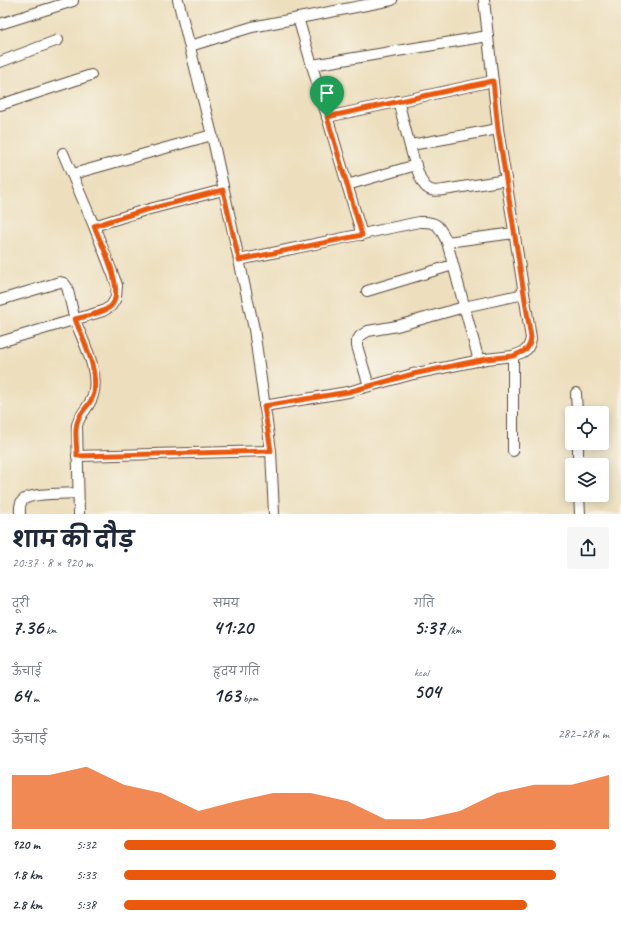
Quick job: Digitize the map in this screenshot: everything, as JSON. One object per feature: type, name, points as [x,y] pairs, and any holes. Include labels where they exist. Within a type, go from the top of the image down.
[{"type":"street","points":[[178,0],[212,135],[254,329],[271,451],[274,514]]},
{"type":"street","points":[[190,46],[252,27],[392,0]]},
{"type":"street","points":[[264,406],[348,392],[413,374],[479,360],[513,356],[527,349],[531,338],[498,129],[484,0]]},
{"type":"street","points":[[0,24],[73,1]]},
{"type":"street","points":[[298,18],[362,235]]},
{"type":"street","points":[[312,65],[488,36]]},
{"type":"street","points":[[0,62],[58,40]]},
{"type":"street","points":[[0,105],[91,74]]},
{"type":"street","points":[[327,117],[493,81]]},
{"type":"street","points":[[398,101],[416,165],[422,182],[426,188],[433,191],[506,180]]},
{"type":"street","points":[[411,145],[498,129]]},
{"type":"street","points":[[73,174],[212,135]]},
{"type":"street","points":[[0,342],[103,310],[111,306],[116,298],[116,286],[94,226],[63,153]]},
{"type":"street","points":[[347,185],[416,165]]},
{"type":"street","points":[[94,226],[142,211],[223,190]]},
{"type":"street","points":[[239,260],[419,222],[430,221],[437,225],[447,242],[479,360]]},
{"type":"street","points":[[447,242],[514,233]]},
{"type":"street","points":[[367,291],[453,265]]},
{"type":"street","points":[[0,300],[60,282],[64,283],[67,287],[75,319],[89,354],[93,369],[94,385],[94,394],[90,403],[80,416],[77,425],[79,514]]},
{"type":"street","points":[[369,386],[357,346],[357,341],[360,336],[368,331],[397,326],[464,307],[524,294]]},
{"type":"street","points":[[513,356],[513,450]]},
{"type":"street","points":[[576,393],[577,406]]},
{"type":"street","points":[[77,456],[271,451]]},
{"type":"street","points":[[20,514],[20,504],[27,497],[38,495],[78,494]]},
{"type":"street","points":[[579,502],[580,514]]},
{"type":"route","points":[[493,81],[498,129],[531,338],[527,349],[513,356],[486,359],[413,374],[348,392],[264,406],[271,451],[77,456],[77,425],[80,416],[90,403],[94,394],[94,385],[93,369],[89,354],[75,319],[111,306],[116,298],[116,286],[110,266],[94,226],[142,211],[223,190],[239,260],[362,235],[327,117],[493,81]]}]
